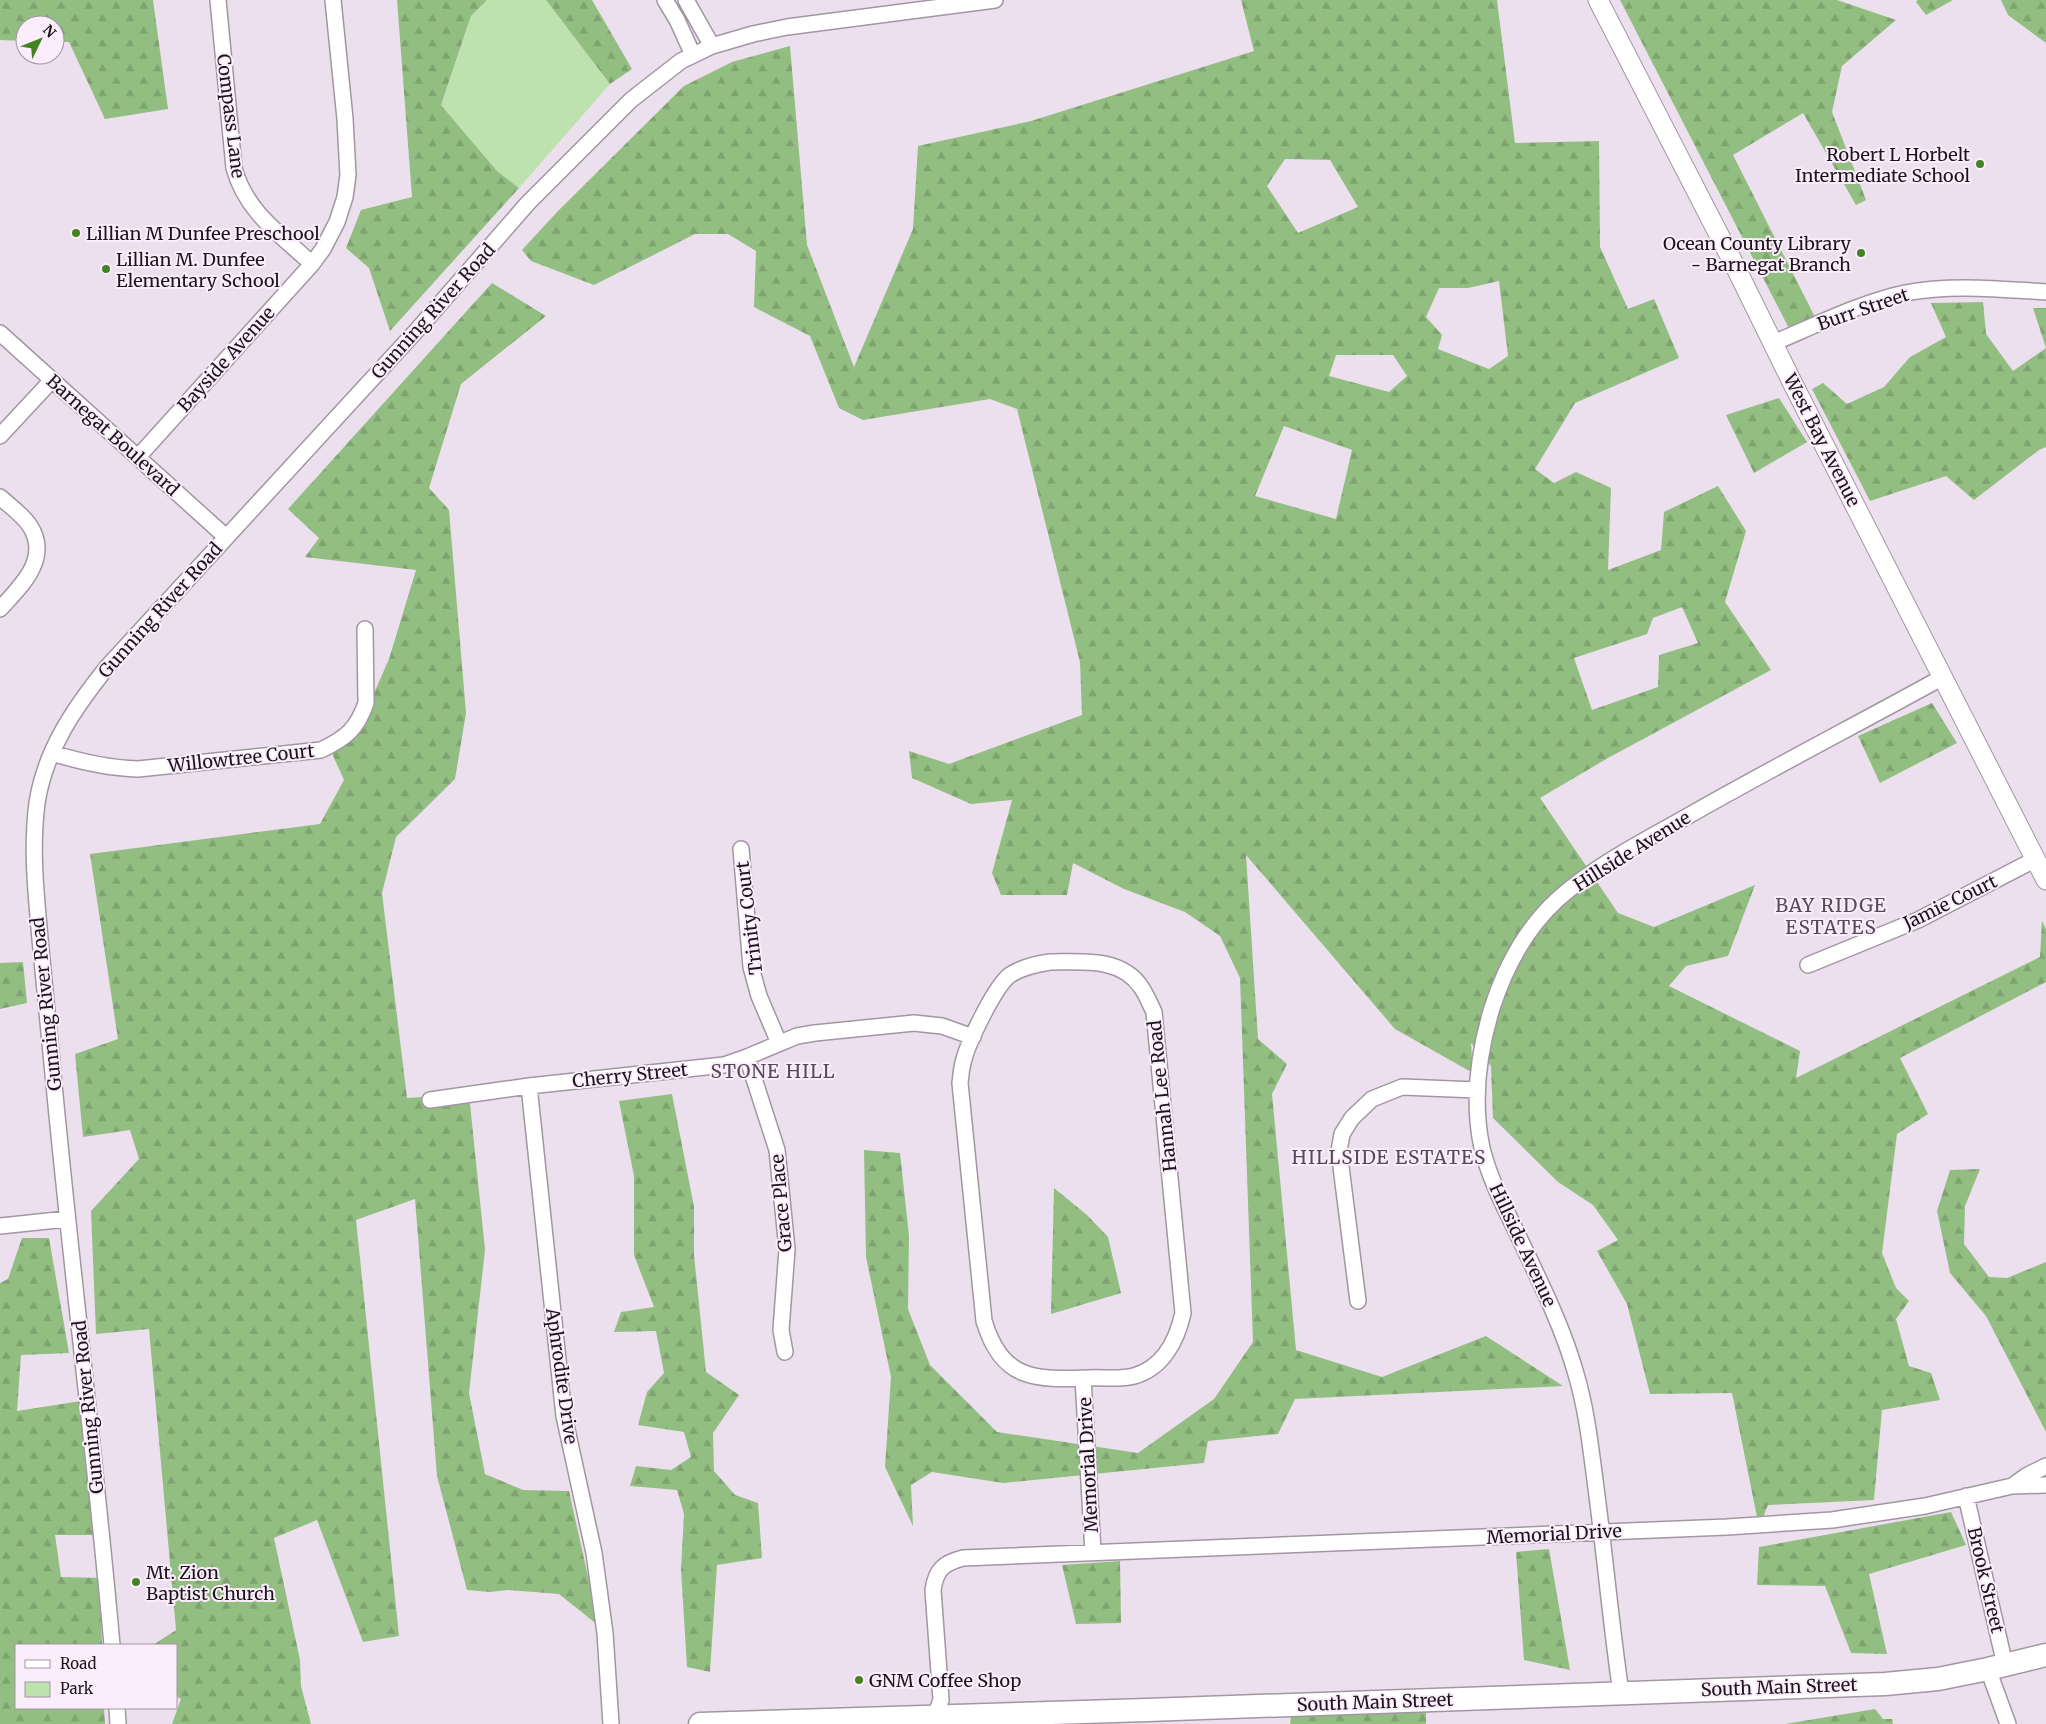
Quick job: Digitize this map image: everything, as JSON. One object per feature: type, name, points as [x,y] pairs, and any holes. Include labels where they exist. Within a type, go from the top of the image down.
[{"type":"highway","name":"South Main Street","points":[[700,1724],[935,1720],[1157,1710],[1885,1684],[1938,1679],[2046,1655]]},
{"type":"main road","name":"West Bay Avenue","points":[[1598,0],[2046,880]]},
{"type":"street","name":"Compass Lane","points":[[218,0],[234,168],[237,180],[256,212],[312,264]]},
{"type":"street","name":"Bayside Avenue","points":[[138,457],[312,264],[324,249],[337,222],[345,196],[348,175],[334,0]]},
{"type":"street","points":[[665,0],[678,20],[693,55]]},
{"type":"street","points":[[686,0],[712,46]]},
{"type":"street","name":"Gunning River Road","points":[[112,1644],[67,1219],[34,876],[37,803],[41,784],[58,737],[84,697],[102,674],[418,329],[528,203],[631,100],[681,61],[712,46],[753,34],[787,27],[995,0]]},
{"type":"street","name":"Burr Street","points":[[1773,342],[1866,306],[1903,294],[1960,288],[2046,292]]},
{"type":"street","name":"Barnegat Boulevard","points":[[0,333],[226,537]]},
{"type":"street","points":[[0,436],[52,380]]},
{"type":"street","points":[[0,496],[30,525],[35,535],[37,548],[34,566],[30,575],[0,609]]},
{"type":"street","name":"Willowtree Court","points":[[52,753],[89,764],[138,769],[321,750],[349,734],[363,712],[366,702],[365,629]]},
{"type":"street","name":"Hillside Avenue","points":[[1621,1693],[1587,1422],[1577,1374],[1559,1322],[1494,1186],[1482,1148],[1477,1111],[1477,1090],[1478,1066],[1486,1028],[1504,976],[1523,942],[1537,921],[1575,884],[1652,837],[1943,677]]},
{"type":"street","name":"Trinity Court","points":[[741,849],[751,967],[760,996],[780,1043]]},
{"type":"street","name":"Jamie Court","points":[[1808,965],[1918,920],[2036,860]]},
{"type":"street","name":"Hannah Lee Road","points":[[1050,962],[1104,962],[1124,971],[1141,986],[1154,1012],[1183,1313],[1173,1344],[1150,1368],[1134,1376],[1083,1378],[1043,1379],[1023,1374],[1008,1364],[996,1351],[989,1338],[984,1322],[960,1082],[963,1062],[999,987],[1010,976],[1030,966],[1050,962]]},
{"type":"street","name":"Cherry Street","points":[[430,1100],[529,1086],[724,1065],[806,1034],[914,1023],[942,1026],[973,1038]]},
{"type":"street","name":"Grace Place","points":[[747,1057],[777,1150],[787,1249],[781,1330],[785,1352]]},
{"type":"street","name":"Aphrodite Drive","points":[[529,1086],[564,1416],[594,1553],[605,1633],[611,1724]]},
{"type":"street","points":[[1358,1301],[1339,1151],[1342,1134],[1352,1118],[1372,1099],[1402,1087],[1477,1090]]},
{"type":"street","points":[[0,1226],[67,1219]]},
{"type":"street","name":"Memorial Drive","points":[[1083,1378],[1093,1552]]},
{"type":"street","name":"Memorial Drive","points":[[2012,1486],[2026,1476],[2046,1466]]},
{"type":"street","name":"Memorial Drive","points":[[935,1720],[941,1700],[933,1590],[938,1572],[948,1562],[963,1558],[1832,1520],[1925,1506],[2012,1486],[2046,1486]]},
{"type":"street","name":"Brook Street","points":[[1966,1496],[2008,1724]]},
{"type":"street","points":[[117,1709],[118,1724]]},
{"type":"green space","points":[[0,0],[153,0],[168,109],[105,119],[69,42],[65,42],[65,15],[15,15],[15,41],[0,40]]},
{"type":"green space","points":[[397,0],[487,0],[471,16],[441,105],[497,171],[519,188],[390,331],[369,268],[346,248],[361,210],[412,197]]},
{"type":"green space","points":[[487,0],[546,0],[610,84],[519,188],[497,171],[441,105],[471,16]]},
{"type":"green space","points":[[546,0],[592,0],[632,69],[610,84]]},
{"type":"green space","points":[[1241,0],[1497,0],[1515,143],[1599,141],[1600,247],[1628,309],[1654,299],[1679,358],[1575,403],[1535,469],[1554,483],[1576,472],[1611,488],[1608,570],[1661,550],[1664,512],[1718,486],[1746,531],[1725,602],[1771,670],[1608,758],[1540,798],[1618,913],[1654,927],[1755,885],[1728,956],[1686,966],[1669,986],[1800,1051],[1796,1078],[2040,957],[2042,921],[2046,929],[2046,982],[1900,1058],[1928,1114],[1897,1134],[1882,1253],[1896,1288],[1909,1301],[1896,1319],[1909,1366],[1931,1373],[1940,1400],[1882,1410],[1874,1500],[1768,1505],[1759,1527],[1732,1393],[1650,1394],[1627,1304],[1597,1251],[1618,1240],[1593,1205],[1558,1182],[1493,1118],[1491,1066],[1471,1043],[1473,1073],[1395,1029],[1246,855],[1258,1039],[1287,1064],[1272,1094],[1296,1350],[1382,1377],[1486,1336],[1563,1386],[1295,1399],[1278,1434],[1208,1441],[1204,1463],[1003,1483],[932,1472],[911,1485],[913,1526],[885,1467],[891,1377],[866,1257],[864,1150],[900,1153],[909,1236],[908,1309],[930,1365],[997,1432],[1138,1453],[1214,1399],[1253,1342],[1240,978],[1220,936],[1185,912],[1124,889],[1073,863],[1067,895],[1001,895],[992,873],[1012,800],[971,804],[912,778],[909,751],[949,764],[1082,715],[1080,662],[1017,409],[990,399],[863,420],[839,408],[810,336],[754,307],[756,251],[728,234],[695,234],[594,285],[531,261],[522,250],[557,212],[684,86],[732,62],[790,46],[807,245],[854,367],[913,229],[918,146],[1031,121],[1254,51]],"holes":[[[1285,159],[1330,160],[1358,207],[1298,233],[1267,186]],[[1499,281],[1508,356],[1489,369],[1438,349],[1442,335],[1426,317],[1439,288],[1468,288]],[[1336,355],[1393,355],[1407,376],[1389,392],[1329,376]],[[1284,426],[1352,450],[1336,519],[1255,496]],[[1682,607],[1698,643],[1659,655],[1658,687],[1592,710],[1574,658],[1647,634],[1653,618]]]},
{"type":"green space","points":[[1620,0],[1837,0],[1896,20],[1842,66],[1832,112],[1866,200],[1856,205],[1803,113],[1733,155],[1820,327],[1794,338]]},
{"type":"green space","points":[[1918,0],[1953,0],[1926,15],[1916,2]]},
{"type":"green space","points":[[2001,0],[2046,0],[2046,43],[2008,15]]},
{"type":"green space","points":[[492,283],[546,316],[461,384],[429,488],[449,510],[466,713],[455,779],[396,837],[382,893],[407,1098],[469,1094],[485,1250],[469,1393],[485,1474],[523,1490],[569,1491],[599,1626],[559,1594],[508,1590],[490,1592],[467,1590],[437,1476],[415,1199],[356,1220],[399,1636],[363,1642],[317,1520],[274,1538],[300,1660],[301,1686],[311,1724],[172,1724],[181,1699],[178,1697],[178,1644],[155,1644],[176,1630],[149,1329],[96,1334],[91,1211],[139,1159],[130,1130],[83,1137],[75,1054],[118,1039],[90,854],[320,824],[344,780],[330,749],[364,716],[389,659],[416,570],[305,557],[319,538],[288,509]]},
{"type":"green space","points":[[1983,302],[1986,334],[2013,371],[2046,348],[2046,447],[2039,450],[1974,500],[1946,476],[1870,501],[1812,389],[1823,383],[1847,404],[1884,387],[1910,357],[1946,337],[1931,303]]},
{"type":"green space","points":[[2033,308],[2046,308],[2046,348]]},
{"type":"green space","points":[[1779,398],[1807,442],[1754,473],[1726,415]]},
{"type":"green space","points":[[1932,703],[1957,743],[1880,783],[1858,736]]},
{"type":"green space","points":[[23,962],[27,1003],[0,1009],[0,963]]},
{"type":"green space","points":[[672,1094],[694,1207],[694,1255],[706,1372],[739,1395],[713,1433],[714,1471],[735,1495],[758,1503],[762,1558],[717,1565],[710,1672],[687,1667],[681,1569],[684,1514],[677,1490],[630,1486],[636,1466],[671,1470],[691,1457],[684,1432],[638,1425],[647,1392],[664,1373],[656,1331],[614,1332],[621,1312],[654,1307],[634,1255],[634,1176],[619,1101]]},
{"type":"green space","points":[[1980,1169],[1965,1206],[1964,1244],[1989,1277],[2007,1278],[2046,1262],[2046,1432],[1986,1316],[1950,1273],[1937,1211],[1950,1170]]},
{"type":"green space","points":[[1054,1188],[1087,1215],[1108,1237],[1121,1293],[1051,1314]]},
{"type":"green space","points":[[22,1238],[49,1238],[69,1353],[21,1355],[17,1411],[81,1401],[94,1535],[55,1535],[61,1577],[100,1578],[102,1644],[15,1644],[15,1709],[104,1709],[105,1724],[0,1724],[0,1283],[8,1279]]},
{"type":"green space","points":[[1951,1512],[1966,1545],[1869,1574],[1887,1654],[1851,1653],[1825,1586],[1757,1585],[1759,1547]]},
{"type":"green space","points":[[1549,1549],[1570,1670],[1524,1660],[1516,1552]]},
{"type":"green space","points":[[1120,1561],[1121,1623],[1076,1624],[1062,1565]]},
{"type":"green space","points":[[1426,1709],[1426,1724],[1290,1724],[1291,1717]]},
{"type":"green space","points":[[1875,1709],[1883,1719],[1892,1719],[1893,1724],[1785,1724]]},
{"type":"place","name":"Robert L Horbelt Intermediate School","points":[[1980,164]]},
{"type":"place","name":"Lillian M Dunfee Preschool","points":[[76,233]]},
{"type":"place","name":"Ocean County Library - Barnegat Branch","points":[[1861,253]]},
{"type":"place","name":"Lillian M. Dunfee Elementary School","points":[[106,269]]},
{"type":"place","name":"Mt. Zion Baptist Church","points":[[136,1582]]},
{"type":"place","name":"GNM Coffee Shop","points":[[859,1680]]},
{"type":"district","name":"BAY RIDGE ESTATES","points":[[1831,916]]},
{"type":"district","name":"STONE HILL","points":[[773,1071]]},
{"type":"district","name":"HILLSIDE ESTATES","points":[[1389,1157]]}]
